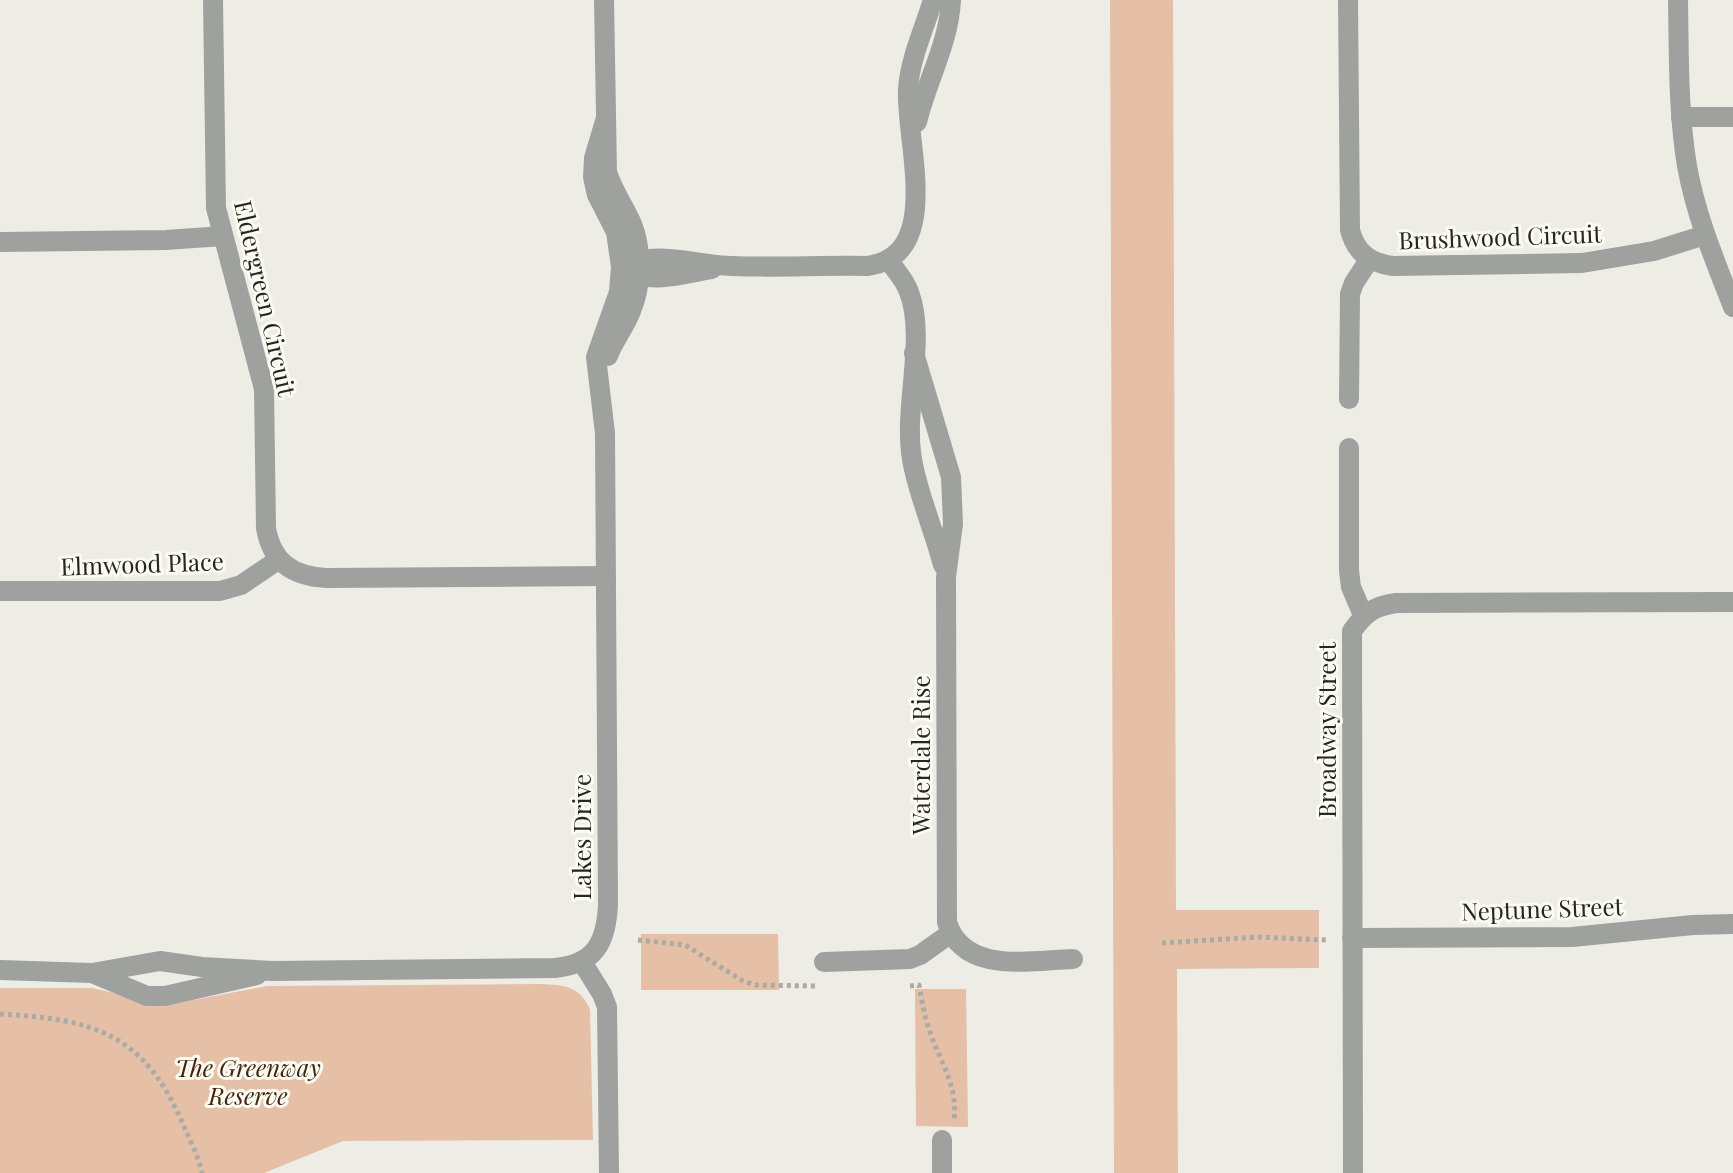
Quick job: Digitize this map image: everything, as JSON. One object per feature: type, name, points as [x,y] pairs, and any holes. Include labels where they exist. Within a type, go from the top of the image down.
[{"type":"street","name":"Eldergreen Circuit","points":[[213,0],[214,186],[223,236],[264,389],[266,528],[278,560]]},
{"type":"street","name":"Lakes Drive","points":[[582,962],[600,944],[607,923],[605,433],[596,357],[619,292],[633,267],[597,195],[593,177],[594,158],[605,121],[604,0]]},
{"type":"street","points":[[633,267],[683,259],[728,266],[867,266],[889,261],[906,245],[912,233],[913,137],[908,90],[911,68],[933,0]]},
{"type":"street","points":[[913,137],[924,89],[946,38],[951,0]]},
{"type":"street","name":"Brushwood Circuit","points":[[1348,0],[1349,221],[1353,241],[1369,260],[1393,266],[1556,265],[1654,251],[1705,235]]},
{"type":"street","points":[[1678,0],[1681,117],[1687,166],[1705,235],[1733,307]]},
{"type":"street","points":[[1681,117],[1733,117]]},
{"type":"street","points":[[0,242],[166,240],[223,236]]},
{"type":"street","points":[[1349,399],[1350,294],[1369,260]]},
{"type":"street","name":"Waterdale Rise","points":[[889,261],[909,291],[914,315],[910,389],[911,455],[946,577]]},
{"type":"street","name":"Waterdale Rise","points":[[914,353],[951,477],[953,524],[946,577],[946,908],[951,933]]},
{"type":"street","points":[[1349,448],[1349,571],[1351,587],[1363,615]]},
{"type":"street","points":[[278,560],[300,574],[326,578],[606,576]]},
{"type":"street","name":"Elmwood Place","points":[[0,591],[220,591],[241,585],[278,560]]},
{"type":"street","name":"Broadway Street","points":[[1353,1173],[1352,631],[1363,615],[1379,606],[1396,603],[1733,602]]},
{"type":"street","name":"Neptune Street","points":[[1352,938],[1572,937],[1733,924]]},
{"type":"street","points":[[824,962],[910,959],[951,933],[960,947],[981,958],[1073,959]]},
{"type":"street","points":[[0,970],[92,973],[160,961],[273,971],[555,968],[582,962],[607,1007],[609,1173]]},
{"type":"street","points":[[92,973],[147,996],[165,996],[273,971]]},
{"type":"street","points":[[942,1140],[942,1173]]},
{"type":"path","points":[[1162,943],[1257,937],[1327,940]]},
{"type":"path","points":[[638,940],[685,945],[743,981],[755,985],[828,986]]},
{"type":"path","points":[[897,986],[919,985],[931,1036],[952,1084],[955,1100],[953,1131],[942,1140]]},
{"type":"path","points":[[0,1014],[48,1017],[84,1025],[113,1036],[143,1058],[163,1084],[202,1173]]},
{"type":"green space","points":[[1110,0],[1173,0],[1176,910],[1319,910],[1319,968],[1177,969],[1178,1173],[1114,1173]]},
{"type":"green space","points":[[641,934],[778,934],[779,990],[641,990]]},
{"type":"green space","name":"The Greenway Reserve","points":[[541,984],[577,991],[590,1010],[593,1140],[343,1141],[264,1173],[0,1173],[0,988],[92,988],[167,1005],[267,986]]},
{"type":"green space","points":[[915,989],[966,989],[968,1127],[916,1126]]}]
